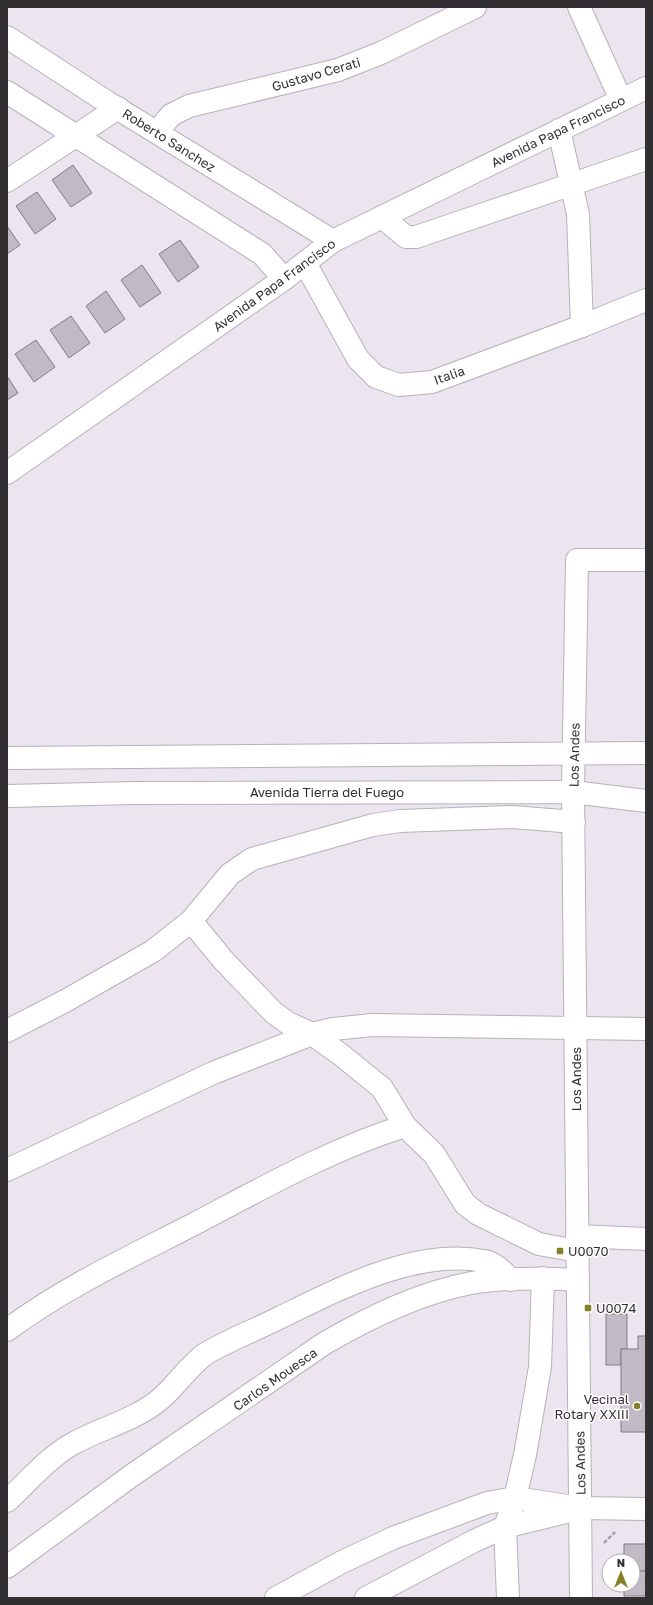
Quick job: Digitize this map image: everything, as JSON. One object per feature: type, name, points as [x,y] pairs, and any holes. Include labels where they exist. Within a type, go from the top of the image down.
[{"type":"street","name":"Gustavo Cerati","points":[[157,132],[172,115],[189,106],[338,70],[381,53],[475,7]]},
{"type":"street","points":[[579,7],[621,100]]},
{"type":"street","name":"Roberto Sanchez","points":[[7,37],[118,108],[333,241]]},
{"type":"street","name":"Avenida Papa Francisco","points":[[7,473],[284,279],[333,241],[646,88]]},
{"type":"street","points":[[7,92],[262,254],[284,279]]},
{"type":"street","points":[[7,181],[118,108]]},
{"type":"street","points":[[558,130],[578,214],[582,326]]},
{"type":"street","points":[[382,217],[406,237],[416,237],[646,159]]},
{"type":"street","name":"Italia","points":[[305,263],[358,359],[376,377],[399,386],[432,382],[582,326],[646,300]]},
{"type":"street","name":"Los Andes","points":[[581,1598],[574,822],[577,560],[646,560]]},
{"type":"street","points":[[7,758],[646,753]]},
{"type":"street","name":"Avenida Tierra del Fuego","points":[[7,796],[134,793],[574,792],[646,801]]},
{"type":"street","points":[[7,1031],[67,1000],[153,950],[190,921],[230,874],[252,859],[373,824],[400,821],[513,817],[574,822]]},
{"type":"street","points":[[190,921],[224,961],[274,1013],[288,1023],[312,1034],[340,1054],[382,1088],[405,1126],[434,1154],[465,1204],[478,1214],[539,1244],[646,1239]]},
{"type":"street","points":[[7,1170],[213,1073],[312,1034],[333,1029],[372,1024],[575,1029],[646,1029]]},
{"type":"street","points":[[7,1330],[34,1310],[82,1282],[286,1176],[370,1137],[405,1126]]},
{"type":"street","points":[[7,1501],[56,1456],[75,1442],[143,1411],[158,1401],[190,1366],[205,1354],[358,1280],[394,1269],[426,1262],[458,1259],[485,1261],[499,1267],[511,1280]]},
{"type":"street","points":[[508,1598],[505,1527],[515,1498],[540,1367],[543,1278]]},
{"type":"street","name":"Carlos Mouesca","points":[[7,1567],[131,1476],[325,1344],[357,1325],[434,1293],[471,1283],[543,1278],[578,1280]]},
{"type":"street","points":[[276,1598],[342,1562],[393,1538],[488,1502],[515,1498],[581,1508],[646,1509]]},
{"type":"street","points":[[366,1598],[474,1541],[505,1527],[581,1508]]},
{"type":"path","points":[[601,1545],[616,1531]]},
{"type":"building","points":[[73,165],[92,193],[71,207],[52,180]]},
{"type":"building","points":[[37,192],[56,219],[35,234],[16,206]]},
{"type":"building","points":[[7,226],[20,245],[7,254]]},
{"type":"building","points":[[180,240],[199,267],[178,282],[159,254]]},
{"type":"building","points":[[142,265],[161,293],[140,307],[121,280]]},
{"type":"building","points":[[106,291],[125,319],[105,333],[86,306]]},
{"type":"building","points":[[71,316],[90,343],[69,358],[50,330]]},
{"type":"building","points":[[36,340],[55,367],[34,382],[15,354]]},
{"type":"building","points":[[7,376],[18,393],[7,400]]},
{"type":"building","points":[[606,1314],[627,1314],[627,1349],[621,1349],[621,1365],[606,1365]]},
{"type":"building","points":[[638,1336],[646,1336],[646,1432],[621,1432],[621,1349],[638,1349]]},
{"type":"building","points":[[624,1544],[646,1544],[646,1571],[641,1571],[641,1553],[624,1553]]},
{"type":"building","points":[[641,1571],[646,1571],[646,1596],[624,1596],[624,1593],[641,1593]]},
{"type":"place","name":"U0070","points":[[560,1251]]},
{"type":"place","name":"U0074","points":[[588,1308]]},
{"type":"place","name":"Vecinal Rotary XXIII","points":[[637,1406]]}]
